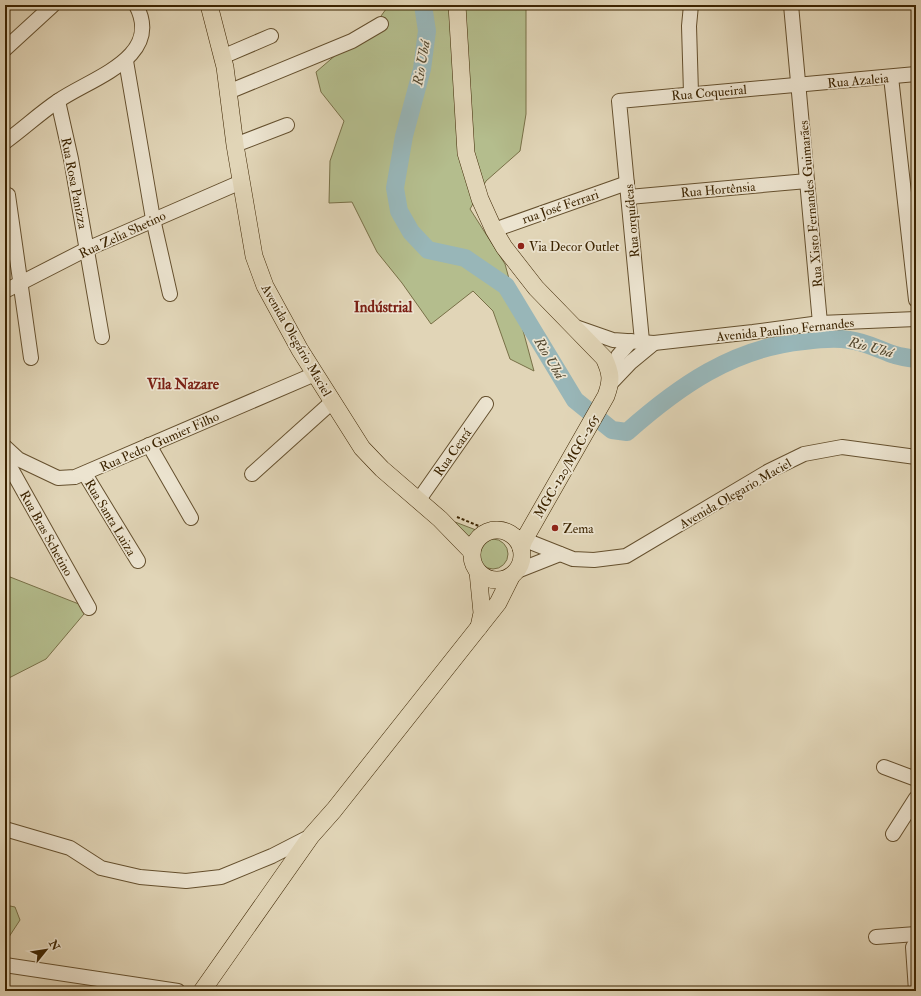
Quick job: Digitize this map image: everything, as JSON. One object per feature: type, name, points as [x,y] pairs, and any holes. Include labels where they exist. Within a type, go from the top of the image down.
[{"type":"main road","name":"Avenida Paulino Fernandes","points":[[457,5],[466,153],[480,199],[494,230],[504,247],[536,288],[604,358],[608,366],[608,389]]},
{"type":"main road","name":"Avenida Olegário Maciel","points":[[211,6],[222,57],[254,256],[265,286],[315,374],[362,448],[382,469],[440,519],[472,552]]},
{"type":"main road","name":"MGC-120/MGC-265","points":[[523,539],[608,389]]},
{"type":"main road","points":[[202,991],[311,836],[334,810],[478,630],[498,603],[522,560],[523,539],[500,531],[491,531],[478,539],[472,552],[472,559],[478,572],[482,613],[478,630]]},
{"type":"main road","points":[[478,572],[491,580],[499,581],[514,574]]},
{"type":"street","points":[[5,49],[53,5]]},
{"type":"street","points":[[5,142],[58,101],[126,61],[137,47],[142,34],[142,22],[136,5]]},
{"type":"street","points":[[691,5],[689,26],[691,93]]},
{"type":"street","name":"Rua Xisto Fernandes Guimarães","points":[[791,5],[820,323]]},
{"type":"street","points":[[228,92],[352,41],[381,24]]},
{"type":"street","points":[[222,57],[271,36]]},
{"type":"street","points":[[126,61],[153,219],[170,294]]},
{"type":"street","name":"Rua Azaleia","points":[[799,84],[916,74]]},
{"type":"street","points":[[891,77],[916,300]]},
{"type":"street","name":"Rua Coqueiral","points":[[619,101],[799,84]]},
{"type":"street","name":"Rua Rosa Panizza","points":[[58,101],[87,249],[102,337]]},
{"type":"street","name":"Rua orquídeas","points":[[619,101],[642,342]]},
{"type":"street","points":[[235,145],[287,125]]},
{"type":"street","name":"Rua Hortênsia","points":[[629,197],[807,181]]},
{"type":"street","name":"Rua Zelia Shetino","points":[[5,291],[87,249],[241,182]]},
{"type":"street","name":"rua José Ferrari","points":[[494,230],[627,183]]},
{"type":"street","points":[[8,195],[31,358]]},
{"type":"street","name":"Avenida Paulino Fernandes","points":[[573,326],[613,340],[642,342],[753,332],[820,323],[916,319]]},
{"type":"street","points":[[608,389],[631,362],[642,342]]},
{"type":"street","points":[[608,389],[618,356],[642,342]]},
{"type":"street","name":"Rua Pedro Gumier Filho","points":[[5,447],[18,459],[58,478],[75,477],[315,374]]},
{"type":"street","points":[[252,474],[332,402]]},
{"type":"street","name":"Rua Ceará","points":[[418,501],[486,404]]},
{"type":"street","points":[[149,445],[191,518]]},
{"type":"street","name":"Avenida Olegario Maciel","points":[[523,539],[573,559],[594,560],[626,556],[769,471],[804,454],[842,447],[916,457]]},
{"type":"street","name":"Rua Bras Schetino","points":[[5,458],[89,608]]},
{"type":"street","name":"Rua Santa Luiza","points":[[85,474],[138,561]]},
{"type":"street","points":[[514,574],[560,554]]},
{"type":"street","points":[[884,767],[916,779]]},
{"type":"street","points":[[893,834],[916,798]]},
{"type":"street","points":[[5,829],[70,848],[101,868],[140,878],[186,881],[221,877],[272,856],[311,836]]},
{"type":"street","points":[[876,937],[916,934]]},
{"type":"street","points":[[916,942],[913,947],[916,991]]},
{"type":"street","points":[[5,965],[178,991]]},
{"type":"green space","points":[[389,5],[526,5],[526,114],[520,151],[486,181],[470,209],[505,264],[534,371],[510,359],[493,311],[473,291],[431,324],[402,283],[377,252],[352,202],[329,203],[330,161],[344,121],[321,92],[316,72],[352,41],[373,27]]},
{"type":"green space","points":[[455,522],[476,530],[466,539]]},
{"type":"green space","points":[[493,539],[504,543],[508,554],[504,565],[493,569],[482,565],[478,554],[482,543]]},
{"type":"green space","points":[[5,575],[89,608],[46,659],[5,680]]},
{"type":"green space","points":[[5,905],[15,907],[20,920],[5,943]]},
{"type":"waterway","name":"Rio Ubá","points":[[423,5],[427,31],[422,69],[404,136],[395,188],[399,211],[411,232],[428,250],[465,258],[506,286],[575,400],[612,430],[627,432],[667,399],[708,372],[754,352],[778,345],[821,339],[844,339],[861,342],[895,355],[916,359]]},
{"type":"place","name":"Via Decor Outlet","points":[[521,246]]},
{"type":"place","name":"Zema","points":[[555,528]]},
{"type":"district","name":"Indústrial","points":[[383,307]]},
{"type":"district","name":"Vila Nazare","points":[[183,384]]}]
